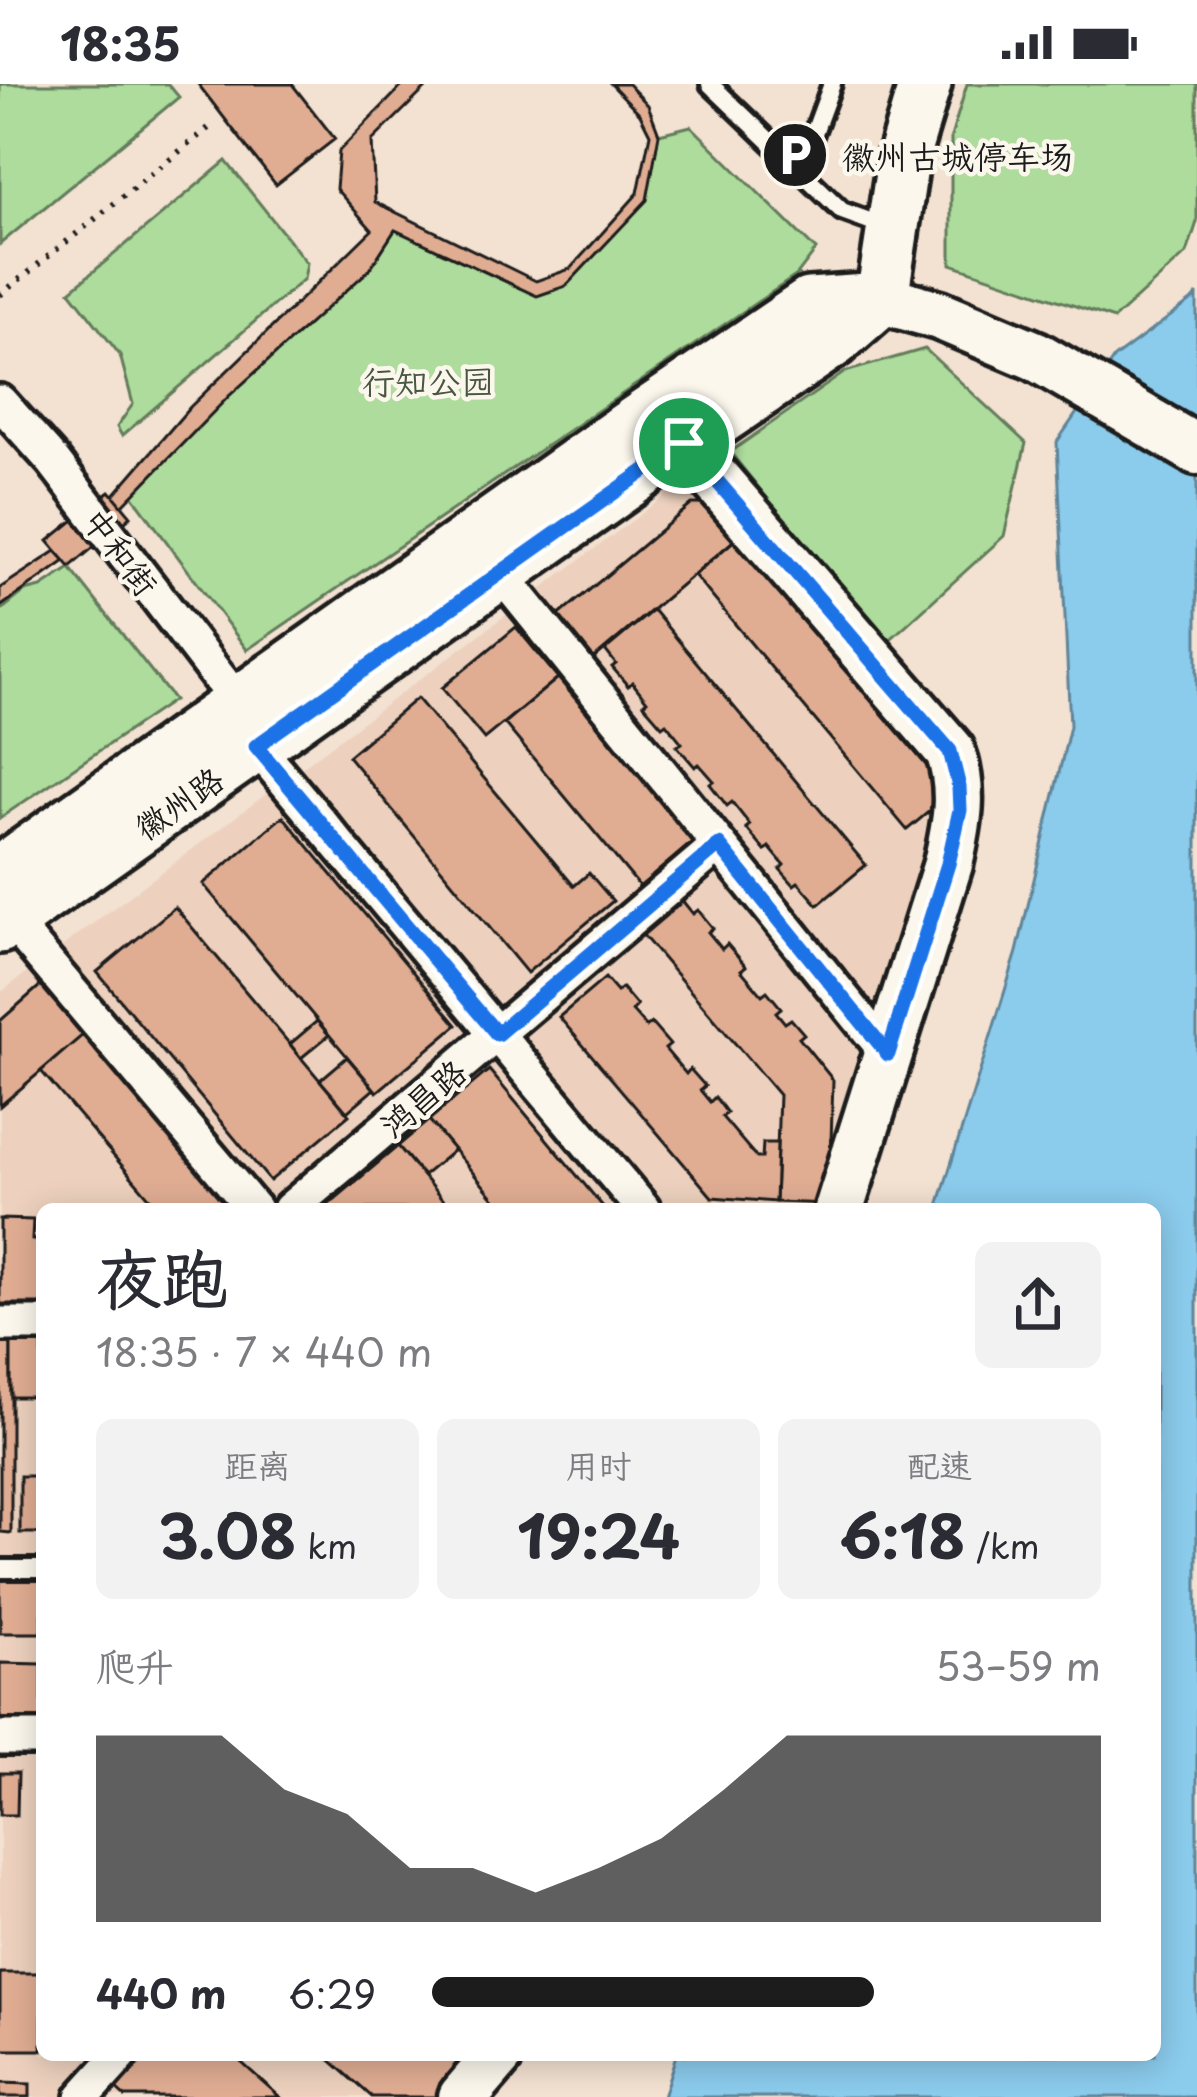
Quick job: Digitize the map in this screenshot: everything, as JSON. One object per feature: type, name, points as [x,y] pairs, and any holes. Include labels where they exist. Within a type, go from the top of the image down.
[{"type":"main road","points":[[881,299],[904,154],[925,84]]},
{"type":"main road","name":"徽州路","points":[[248,725],[500,573],[834,341],[881,299]]},
{"type":"main road","name":"徽州路","points":[[4,906],[248,725],[628,427],[809,304],[881,299]]},
{"type":"street","points":[[881,299],[938,315],[1036,356],[1197,450]]},
{"type":"street","name":"中和街","points":[[0,401],[53,461],[248,725],[638,1203]]},
{"type":"street","points":[[684,443],[950,751],[956,768],[960,810],[948,864],[841,1203]]},
{"type":"street","points":[[500,573],[888,1054]]},
{"type":"street","name":"鸿昌路","points":[[297,1203],[719,845]]},
{"type":"street","points":[[4,906],[249,1203]]},
{"type":"street","points":[[0,1324],[36,1324]]},
{"type":"street","points":[[0,1738],[36,1738]]},
{"type":"street","points":[[82,2097],[115,2061]]},
{"type":"street","points":[[463,2097],[494,2061]]},
{"type":"lane","points":[[710,84],[842,211],[892,229]]},
{"type":"lane","points":[[800,171],[832,84]]},
{"type":"lane","points":[[0,1569],[36,1569]]},
{"type":"path","points":[[0,295],[211,126]]},
{"type":"shaded area","points":[[696,473],[952,782],[834,1203],[36,1203],[36,2061],[480,2061],[448,2097],[0,2097],[0,993]]},
{"type":"green space","points":[[0,84],[168,84],[179,97],[0,244]]},
{"type":"green space","points":[[967,84],[1197,84],[1197,222],[1187,253],[1114,319],[951,264],[951,137]]},
{"type":"green space","name":"行知公园","points":[[691,126],[816,250],[797,275],[247,650],[132,495],[229,396],[369,270],[395,230],[537,296],[566,286],[646,200],[659,134]]},
{"type":"green space","points":[[226,161],[307,263],[304,279],[122,436],[117,427],[133,404],[120,355],[70,291]]},
{"type":"green space","points":[[925,349],[1026,443],[1004,536],[884,645],[730,452],[845,372]]},
{"type":"green space","points":[[70,568],[174,700],[0,818],[0,611],[25,591],[41,587]]},
{"type":"water","points":[[1197,294],[1197,2097],[663,2097],[674,2061],[1161,2061],[1161,1203],[939,1203],[1017,952],[1070,726],[1057,442],[1114,358]]},
{"type":"building","points":[[198,84],[292,84],[335,139],[276,185]]},
{"type":"building","points":[[404,84],[430,84],[372,141],[375,202],[536,281],[570,269],[638,193],[650,134],[640,114],[611,84],[628,84],[648,105],[659,134],[647,200],[566,286],[537,296],[395,230],[369,270],[229,396],[122,506],[113,496],[190,407],[372,230],[336,189],[339,151]]},
{"type":"building","points":[[110,491],[131,516],[70,567],[48,541]]},
{"type":"building","points":[[692,504],[709,504],[737,538],[592,660],[557,617]]},
{"type":"building","points":[[737,538],[950,794],[907,830],[694,575]]},
{"type":"building","points":[[56,551],[65,561],[0,607],[0,588]]},
{"type":"building","points":[[653,610],[866,865],[818,905],[780,869],[784,865],[746,828],[750,825],[732,802],[727,806],[710,784],[714,781],[677,746],[682,743],[643,704],[647,701],[632,682],[628,686],[612,667],[616,664],[605,650]]},
{"type":"building","points":[[516,627],[558,678],[484,739],[442,688]]},
{"type":"building","points":[[558,678],[694,841],[640,887],[504,723]]},
{"type":"building","points":[[417,698],[574,886],[589,873],[613,901],[527,973],[348,756]]},
{"type":"building","points":[[283,816],[457,1025],[377,1092],[203,884]]},
{"type":"building","points":[[681,899],[713,928],[708,932],[722,949],[727,944],[746,966],[741,970],[762,995],[767,991],[781,1008],[776,1012],[785,1023],[791,1019],[804,1034],[799,1038],[833,1080],[829,1203],[775,1202],[779,1095],[641,933]]},
{"type":"building","points":[[175,907],[349,1115],[270,1181],[97,972]]},
{"type":"building","points":[[605,978],[617,992],[622,988],[637,1006],[632,1011],[646,1027],[651,1023],[670,1045],[665,1049],[686,1074],[690,1069],[705,1086],[700,1090],[710,1102],[715,1097],[727,1113],[722,1117],[757,1158],[762,1158],[763,1143],[777,1143],[775,1202],[712,1197],[559,1017]]},
{"type":"building","points":[[41,985],[84,1035],[0,1106],[0,1021]]},
{"type":"building","points":[[317,1021],[329,1035],[301,1058],[290,1044]]},
{"type":"building","points":[[85,1033],[230,1203],[154,1203],[41,1071]]},
{"type":"building","points":[[347,1057],[374,1089],[347,1112],[320,1080]]},
{"type":"building","points":[[489,1070],[600,1203],[498,1203],[429,1120]]},
{"type":"building","points":[[429,1120],[454,1150],[423,1176],[398,1146]]},
{"type":"building","points":[[398,1146],[445,1203],[330,1203]]},
{"type":"building","points":[[0,1219],[33,1220],[36,1304],[0,1304]]},
{"type":"building","points":[[0,1340],[11,1340],[11,1533],[0,1532]]},
{"type":"building","points":[[11,1340],[36,1340],[36,1397],[11,1397]]},
{"type":"building","points":[[20,1476],[36,1476],[36,1533],[20,1533]]},
{"type":"building","points":[[0,1578],[36,1579],[36,1633],[0,1633]]},
{"type":"building","points":[[0,1663],[36,1664],[36,1719],[0,1719]]},
{"type":"building","points":[[0,1773],[18,1773],[17,1815],[0,1815]]},
{"type":"building","points":[[0,1973],[36,1973],[36,2050],[0,2050]]},
{"type":"building","points":[[137,2061],[240,2061],[280,2097],[125,2097],[114,2087]]},
{"type":"building","points":[[332,2061],[467,2061],[435,2097],[372,2097]]},
{"type":"building","points":[[0,2083],[30,2084],[30,2097],[0,2097]]},
{"type":"place","name":"徽州古城停车场","points":[[795,155]]},
{"type":"route","points":[[684,443],[950,751],[956,768],[960,810],[948,864],[888,1054],[719,845],[497,1034],[256,746],[684,443]]}]
